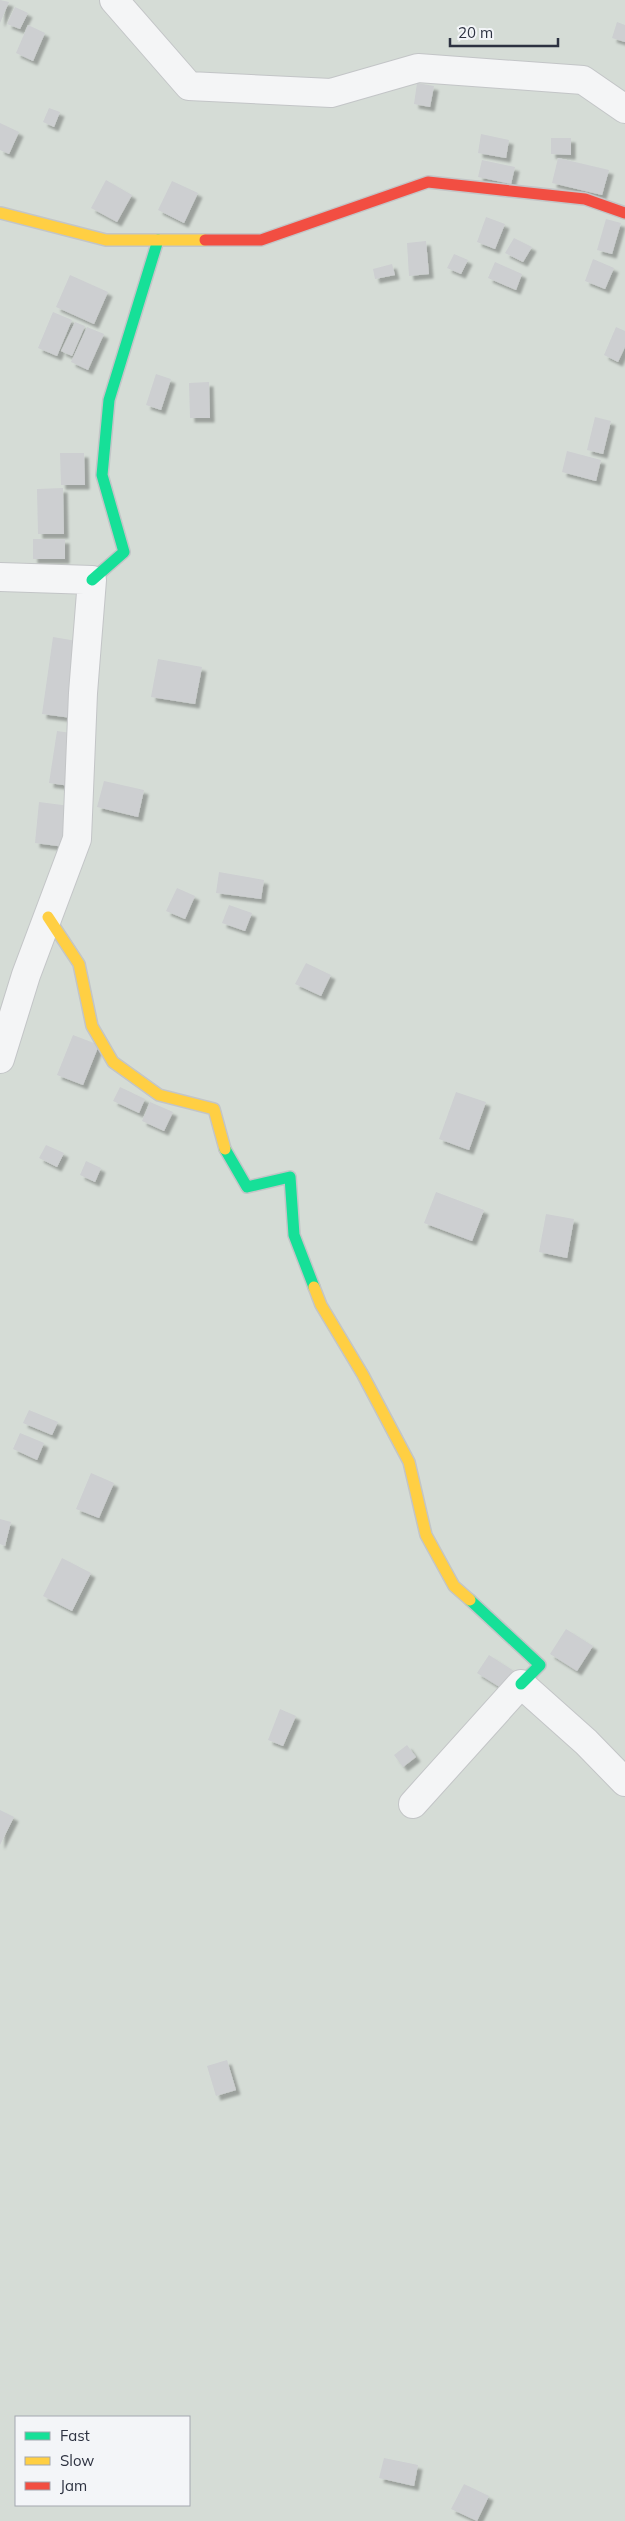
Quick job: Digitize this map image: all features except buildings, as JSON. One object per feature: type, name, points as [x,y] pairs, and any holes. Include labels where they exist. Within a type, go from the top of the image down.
[{"type":"street","points":[[114,0],[189,86],[331,93],[418,68],[583,80],[625,109]]},
{"type":"street","points":[[0,215],[106,240],[261,240],[428,182],[585,199],[625,213]]},
{"type":"street","points":[[0,577],[92,580],[124,552],[102,475],[109,400],[158,240]]},
{"type":"street","points":[[0,1060],[26,975],[77,839],[83,693],[92,580]]},
{"type":"street","points":[[48,916],[79,964],[92,1026],[112,1062],[158,1095],[214,1109],[224,1147],[247,1187],[290,1177],[294,1235],[321,1305],[363,1375],[409,1462],[426,1535],[454,1586],[540,1664],[413,1804]]},
{"type":"street","points":[[522,1684],[586,1742],[625,1782]]},
{"type":"shaded area","points":[[0,0],[625,0],[625,2521],[0,2521]]},
{"type":"traffic: fast","points":[[92,580],[124,552],[102,475],[109,400],[158,240]]},
{"type":"traffic: fast","points":[[225,1149],[247,1187],[290,1177],[294,1235],[314,1287]]},
{"type":"traffic: fast","points":[[470,1600],[540,1665],[521,1684]]},
{"type":"traffic: slow","points":[[1,213],[106,240],[205,240]]},
{"type":"traffic: slow","points":[[48,917],[79,964],[92,1026],[113,1062],[159,1095],[214,1109],[225,1149]]},
{"type":"traffic: slow","points":[[314,1287],[321,1305],[363,1375],[409,1462],[426,1535],[454,1586],[470,1600]]},
{"type":"traffic: jam","points":[[205,240],[261,240],[428,182],[585,199],[625,213]]}]
